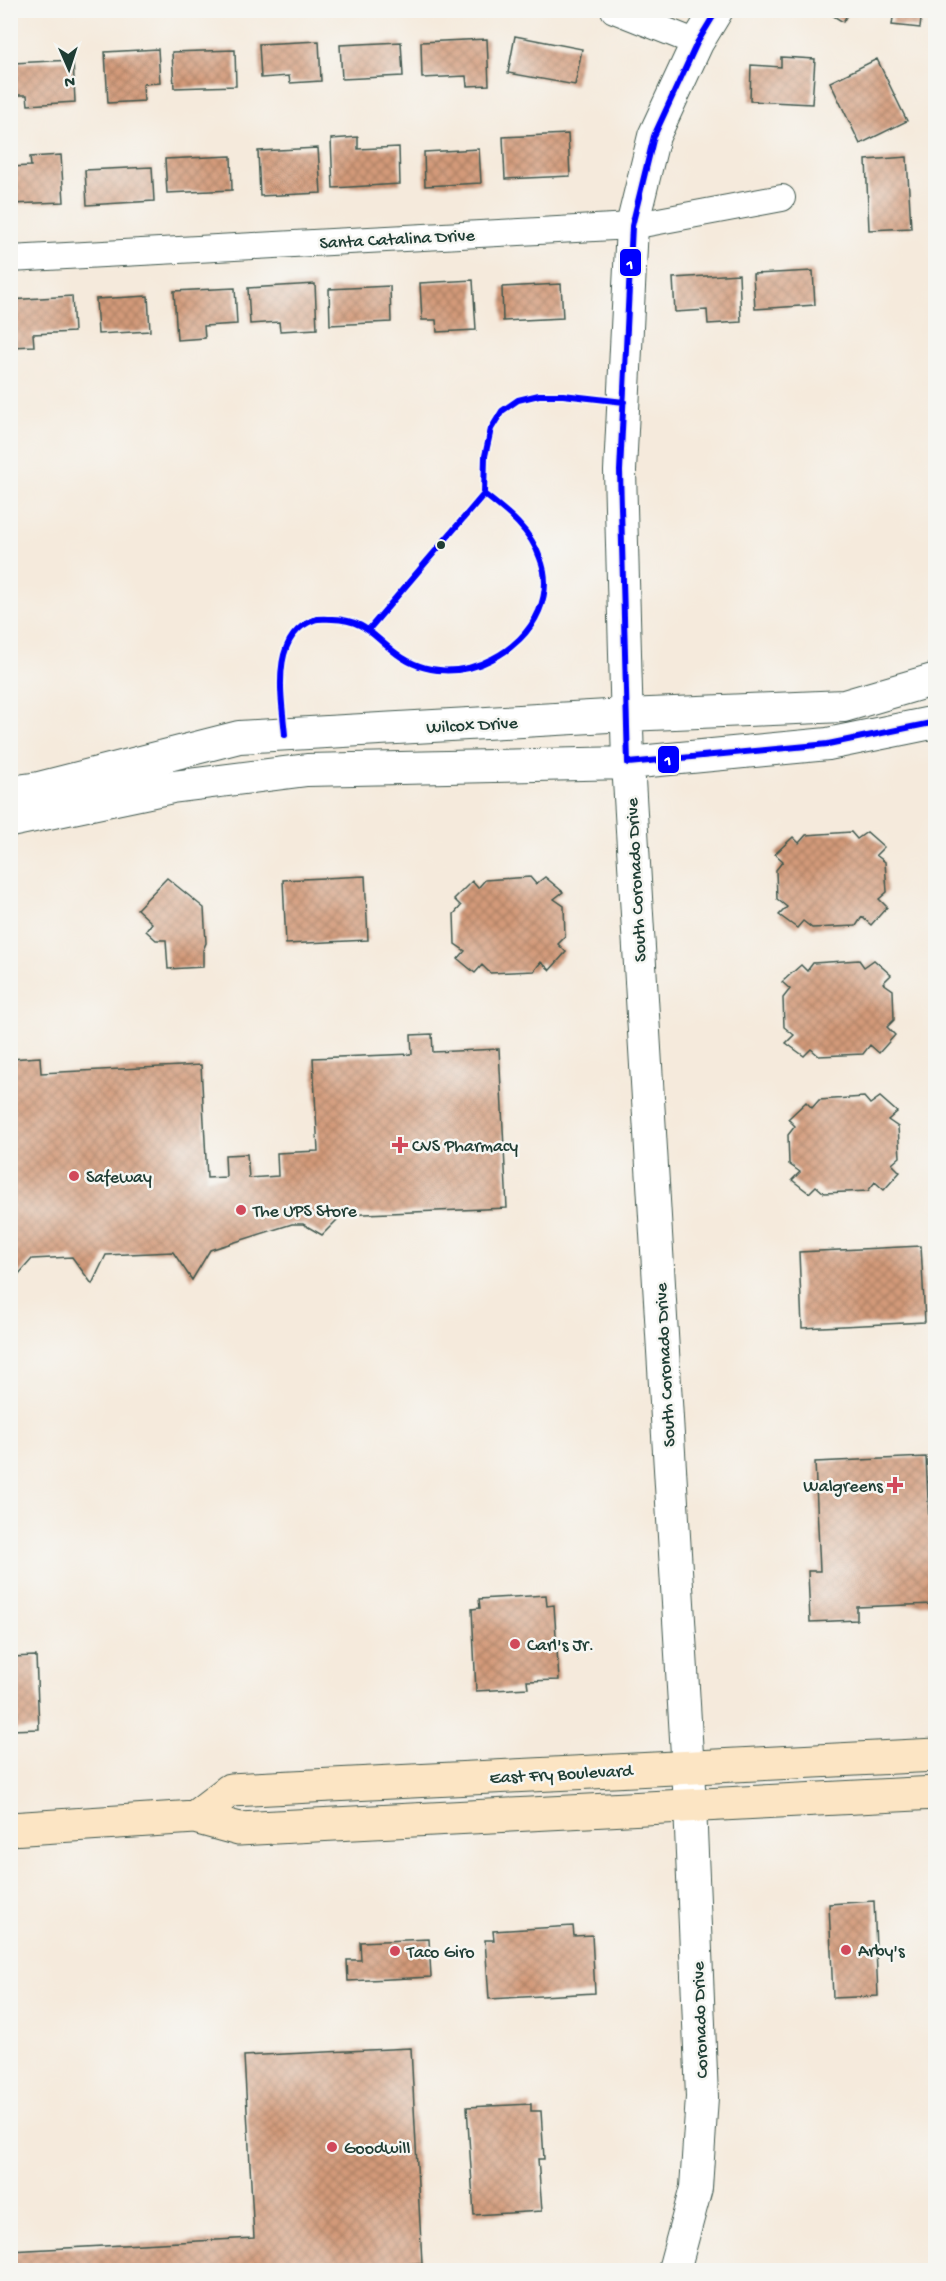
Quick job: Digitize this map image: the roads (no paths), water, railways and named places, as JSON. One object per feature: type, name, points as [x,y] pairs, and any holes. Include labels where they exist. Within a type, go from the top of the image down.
[{"type":"main road","name":"East Fry Boulevard","points":[[195,1817],[230,1790],[936,1755]]},
{"type":"main road","points":[[10,1829],[195,1817],[238,1829],[936,1793]]},
{"type":"street","points":[[614,10],[697,43]]},
{"type":"street","name":"South Coronado Drive","points":[[688,1767],[628,763],[620,471],[633,226],[654,136],[697,43],[717,10]]},
{"type":"street","name":"Santa Catalina Drive","points":[[10,259],[633,226],[782,198]]},
{"type":"street","name":"Wilcox Drive","points":[[10,792],[39,788],[239,737],[626,715],[844,706],[936,679]]},
{"type":"street","points":[[10,821],[172,787],[307,770],[628,763],[828,744],[936,722]]},
{"type":"street","name":"Coronado Drive","points":[[674,2271],[696,2188],[702,2097],[688,1767]]},
{"type":"place","name":"CVS Pharmacy","points":[[400,1145]]},
{"type":"place","name":"Safeway","points":[[74,1176]]},
{"type":"place","name":"The UPS Store","points":[[241,1210]]},
{"type":"place","name":"Walgreens","points":[[895,1485]]},
{"type":"place","name":"Carl's Jr.","points":[[515,1644]]},
{"type":"place","name":"Arby's","points":[[846,1950]]},
{"type":"place","name":"Taco Giro","points":[[395,1951]]},
{"type":"place","name":"Goodwill","points":[[332,2147]]}]
